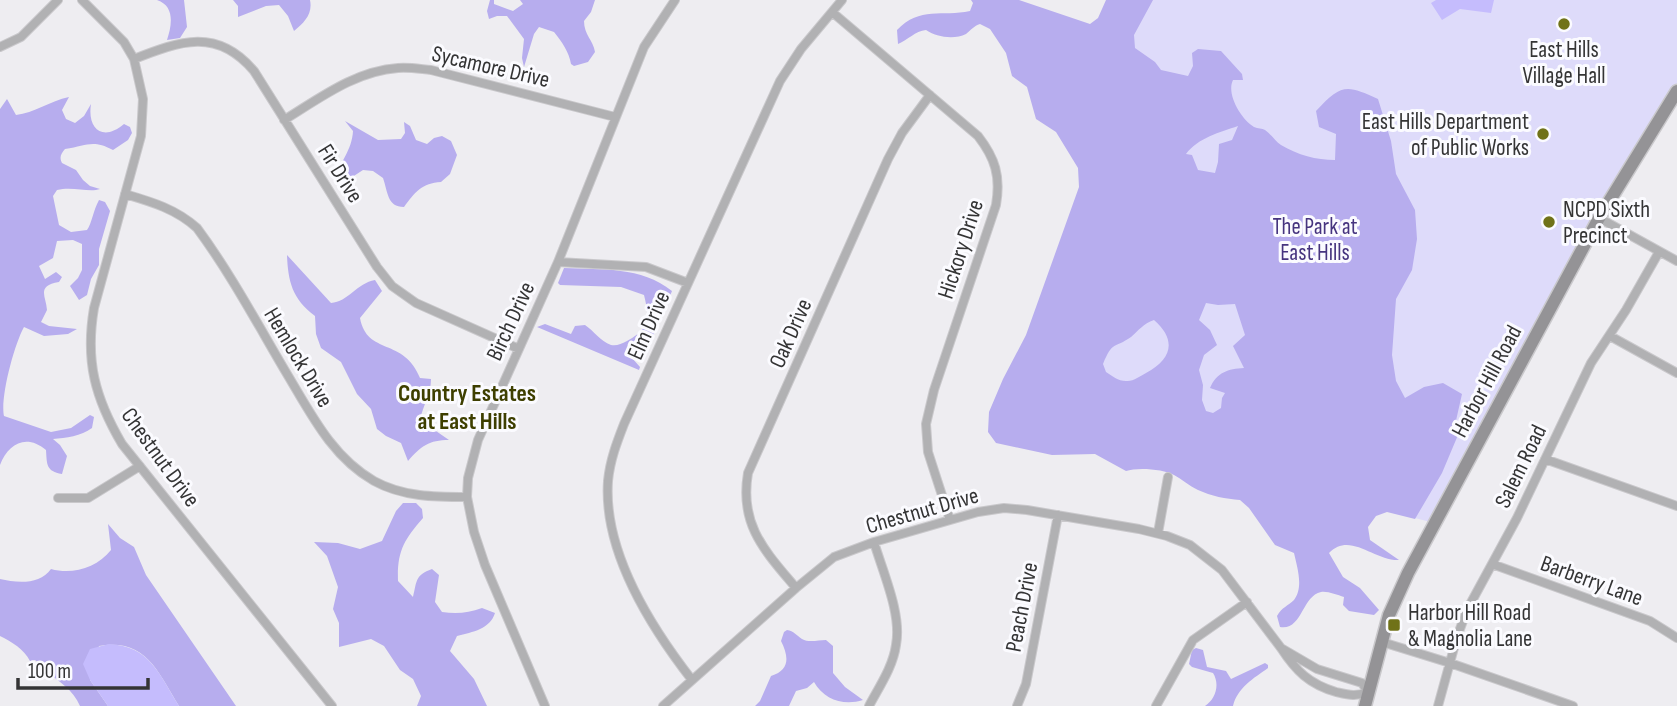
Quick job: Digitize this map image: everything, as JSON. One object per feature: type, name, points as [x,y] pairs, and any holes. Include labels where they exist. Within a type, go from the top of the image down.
[{"type":"street","points":[[0,47],[20,37],[58,0]]},
{"type":"street","name":"Chestnut Drive","points":[[82,0],[115,31],[134,59],[144,99],[143,123],[90,328],[94,384],[106,418],[122,444],[332,706]]},
{"type":"street","name":"Birch Drive","points":[[545,706],[474,533],[467,497],[468,478],[478,440],[558,262],[643,47],[675,0]]},
{"type":"street","name":"Elm Drive","points":[[692,680],[650,621],[614,536],[608,507],[608,480],[615,447],[780,81],[842,0]]},
{"type":"street","name":"Hickory Drive","points":[[832,12],[978,136],[990,151],[998,176],[996,205],[934,390],[926,424],[928,452],[950,520]]},
{"type":"street","name":"Fir Drive","points":[[134,59],[177,43],[204,41],[235,53],[248,64],[377,267],[392,286],[416,303],[519,349]]},
{"type":"street","name":"Sycamore Drive","points":[[284,120],[347,81],[374,71],[400,67],[431,70],[615,117]]},
{"type":"street","name":"Harbor Hill Road","points":[[1364,706],[1403,581],[1599,218],[1677,91]]},
{"type":"street","name":"Oak Drive","points":[[796,589],[761,547],[752,528],[746,505],[748,473],[888,159],[902,133],[930,95]]},
{"type":"street","name":"Hemlock Drive","points":[[125,194],[164,206],[188,219],[197,229],[323,432],[349,464],[374,481],[399,492],[429,497],[467,497]]},
{"type":"street","points":[[1599,218],[1677,261]]},
{"type":"street","name":"Salem Road","points":[[1438,706],[1464,617],[1591,363],[1659,252]]},
{"type":"street","points":[[558,262],[646,267],[688,282]]},
{"type":"street","points":[[1610,336],[1677,373]]},
{"type":"street","points":[[1545,459],[1677,506]]},
{"type":"street","points":[[58,498],[88,498],[140,466]]},
{"type":"street","points":[[1158,533],[1168,477]]},
{"type":"street","name":"Chestnut Drive","points":[[663,706],[834,558],[874,542],[978,512],[1004,508],[1158,533],[1199,551],[1222,570],[1297,670],[1316,685],[1355,697],[1368,692],[1362,683],[1317,669],[1281,648]]},
{"type":"street","name":"Peach Drive","points":[[1017,706],[1028,672],[1058,515]]},
{"type":"street","points":[[869,706],[891,662],[898,634],[897,619],[874,542]]},
{"type":"street","name":"Barberry Lane","points":[[1492,564],[1650,621],[1677,638]]},
{"type":"street","points":[[1156,706],[1193,640],[1247,602]]},
{"type":"street","points":[[1382,642],[1573,706]]},
{"type":"green space","points":[[157,0],[184,0],[187,27],[180,38],[167,40],[171,17],[167,7]]},
{"type":"green space","points":[[233,0],[310,0],[310,10],[294,31],[288,16],[279,5],[266,6],[238,17],[238,6]]},
{"type":"green space","points":[[490,0],[513,11],[523,4],[520,0],[595,0],[584,21],[595,52],[588,62],[574,66],[554,32],[539,27],[534,34],[524,67],[524,39],[507,16],[489,19],[487,11]]},
{"type":"green space","points":[[971,0],[1019,0],[1090,24],[1098,18],[1106,0],[1153,0],[1134,35],[1135,48],[1155,62],[1161,70],[1188,76],[1193,66],[1192,53],[1198,49],[1221,51],[1242,74],[1243,80],[1233,80],[1231,86],[1233,99],[1244,118],[1254,127],[1265,130],[1281,145],[1314,158],[1335,160],[1336,134],[1319,127],[1316,111],[1325,102],[1344,89],[1378,99],[1391,141],[1396,174],[1415,210],[1417,239],[1412,270],[1396,299],[1392,355],[1396,381],[1405,398],[1424,387],[1443,383],[1462,394],[1455,425],[1458,435],[1442,473],[1415,519],[1387,512],[1376,516],[1368,527],[1370,540],[1399,560],[1345,545],[1329,553],[1343,577],[1360,588],[1379,610],[1374,615],[1349,611],[1343,605],[1344,597],[1321,592],[1310,600],[1293,624],[1280,627],[1277,616],[1294,600],[1299,589],[1294,553],[1275,545],[1249,508],[1240,500],[1203,492],[1164,471],[1126,471],[1095,454],[1052,455],[996,443],[988,432],[989,412],[1026,335],[1079,187],[1078,168],[1056,132],[1036,119],[1027,87],[1012,76],[1006,53],[990,29],[980,24],[966,34],[951,37],[926,30],[898,44],[897,30],[914,18],[970,11],[973,3]],"holes":[[[1238,126],[1232,140],[1219,144],[1215,173],[1198,170],[1192,155],[1186,154],[1191,148],[1210,136]],[[1206,303],[1235,304],[1245,335],[1233,346],[1244,368],[1224,372],[1210,388],[1225,393],[1221,408],[1213,413],[1206,411],[1202,400],[1203,385],[1199,370],[1204,355],[1217,345],[1210,330],[1199,320]],[[1154,320],[1161,327],[1168,342],[1166,355],[1161,362],[1131,381],[1120,380],[1106,372],[1103,364],[1112,348]]]},
{"type":"green space","name":"The Park at East Hills","points":[[1114,0],[1677,0],[1677,91],[1434,523],[1324,494],[1000,429],[1084,177]]},
{"type":"green space","points":[[69,97],[62,110],[66,119],[75,123],[84,116],[91,104],[90,113],[98,130],[109,132],[124,124],[130,127],[132,133],[128,140],[113,150],[89,144],[65,149],[62,154],[62,163],[76,170],[90,186],[100,189],[57,190],[53,196],[59,225],[71,232],[87,230],[99,200],[105,202],[110,211],[99,249],[99,265],[91,279],[87,295],[79,300],[70,286],[82,270],[82,244],[73,240],[57,241],[53,258],[39,266],[45,279],[56,272],[62,277],[59,282],[45,289],[47,310],[41,322],[49,326],[77,329],[68,334],[44,336],[24,327],[12,358],[6,385],[4,416],[51,432],[71,428],[90,415],[94,417],[92,428],[88,431],[53,439],[67,456],[62,474],[50,469],[46,450],[32,442],[18,443],[8,451],[0,465],[0,109],[7,99],[16,115]]},
{"type":"green space","points":[[345,121],[378,140],[401,139],[405,133],[404,122],[410,126],[416,140],[427,144],[442,136],[451,141],[457,155],[450,174],[441,182],[420,189],[404,207],[391,202],[383,178],[373,171],[363,170],[340,185],[335,179],[353,131]]},
{"type":"green space","points":[[287,255],[331,303],[375,280],[382,291],[360,318],[364,330],[370,338],[405,357],[420,378],[431,379],[420,420],[449,440],[426,445],[408,461],[401,443],[377,429],[371,409],[357,394],[341,362],[321,348],[316,334],[315,316],[301,303],[293,289]]},
{"type":"green space","points":[[564,268],[634,273],[672,291],[651,341],[647,340],[644,348],[646,352],[635,353],[632,358],[640,367],[639,370],[537,327],[545,324],[571,334],[575,326],[585,325],[611,345],[623,343],[644,328],[647,311],[644,295],[621,287],[560,285],[558,283]]},
{"type":"green space","points":[[403,503],[416,503],[422,509],[423,518],[403,546],[398,581],[413,597],[420,576],[432,569],[439,575],[435,602],[442,612],[462,613],[482,608],[495,613],[485,626],[457,636],[450,651],[474,679],[487,706],[417,706],[421,696],[413,679],[400,670],[384,646],[371,639],[339,647],[339,623],[333,609],[338,587],[327,556],[314,542],[338,543],[360,549],[382,541],[396,511]]},
{"type":"green space","points":[[108,524],[120,538],[134,547],[146,575],[236,706],[179,706],[149,660],[128,647],[115,645],[99,646],[90,680],[108,706],[80,706],[66,687],[35,660],[30,661],[17,646],[0,636],[0,579],[28,582],[41,578],[51,569],[67,571],[91,566],[111,550]]},
{"type":"green space","points":[[787,630],[802,639],[826,640],[833,646],[833,673],[845,687],[863,700],[835,700],[823,693],[814,682],[807,688],[796,691],[789,706],[755,706],[771,676],[785,667],[786,658],[781,641]]},
{"type":"green space","points":[[1192,650],[1203,650],[1207,667],[1226,671],[1231,679],[1265,663],[1268,668],[1242,689],[1233,706],[1205,706],[1214,695],[1216,682],[1213,673],[1189,664]]},
{"type":"shaded area","points":[[1436,0],[1494,0],[1491,13],[1460,9],[1442,20],[1431,3]]},
{"type":"shaded area","points":[[109,644],[123,646],[144,656],[159,673],[179,706],[108,706],[90,680],[83,664],[90,649]]},
{"type":"place","name":"East Hills Village Hall","points":[[1564,24]]},
{"type":"place","name":"East Hills Department of Public Works","points":[[1543,134]]},
{"type":"place","name":"NCPD Sixth Precinct","points":[[1549,222]]},
{"type":"place","name":"Harbor Hill Road & Magnolia Lane","points":[[1394,625]]},
{"type":"district","name":"Country Estates at East Hills","points":[[467,407]]}]
